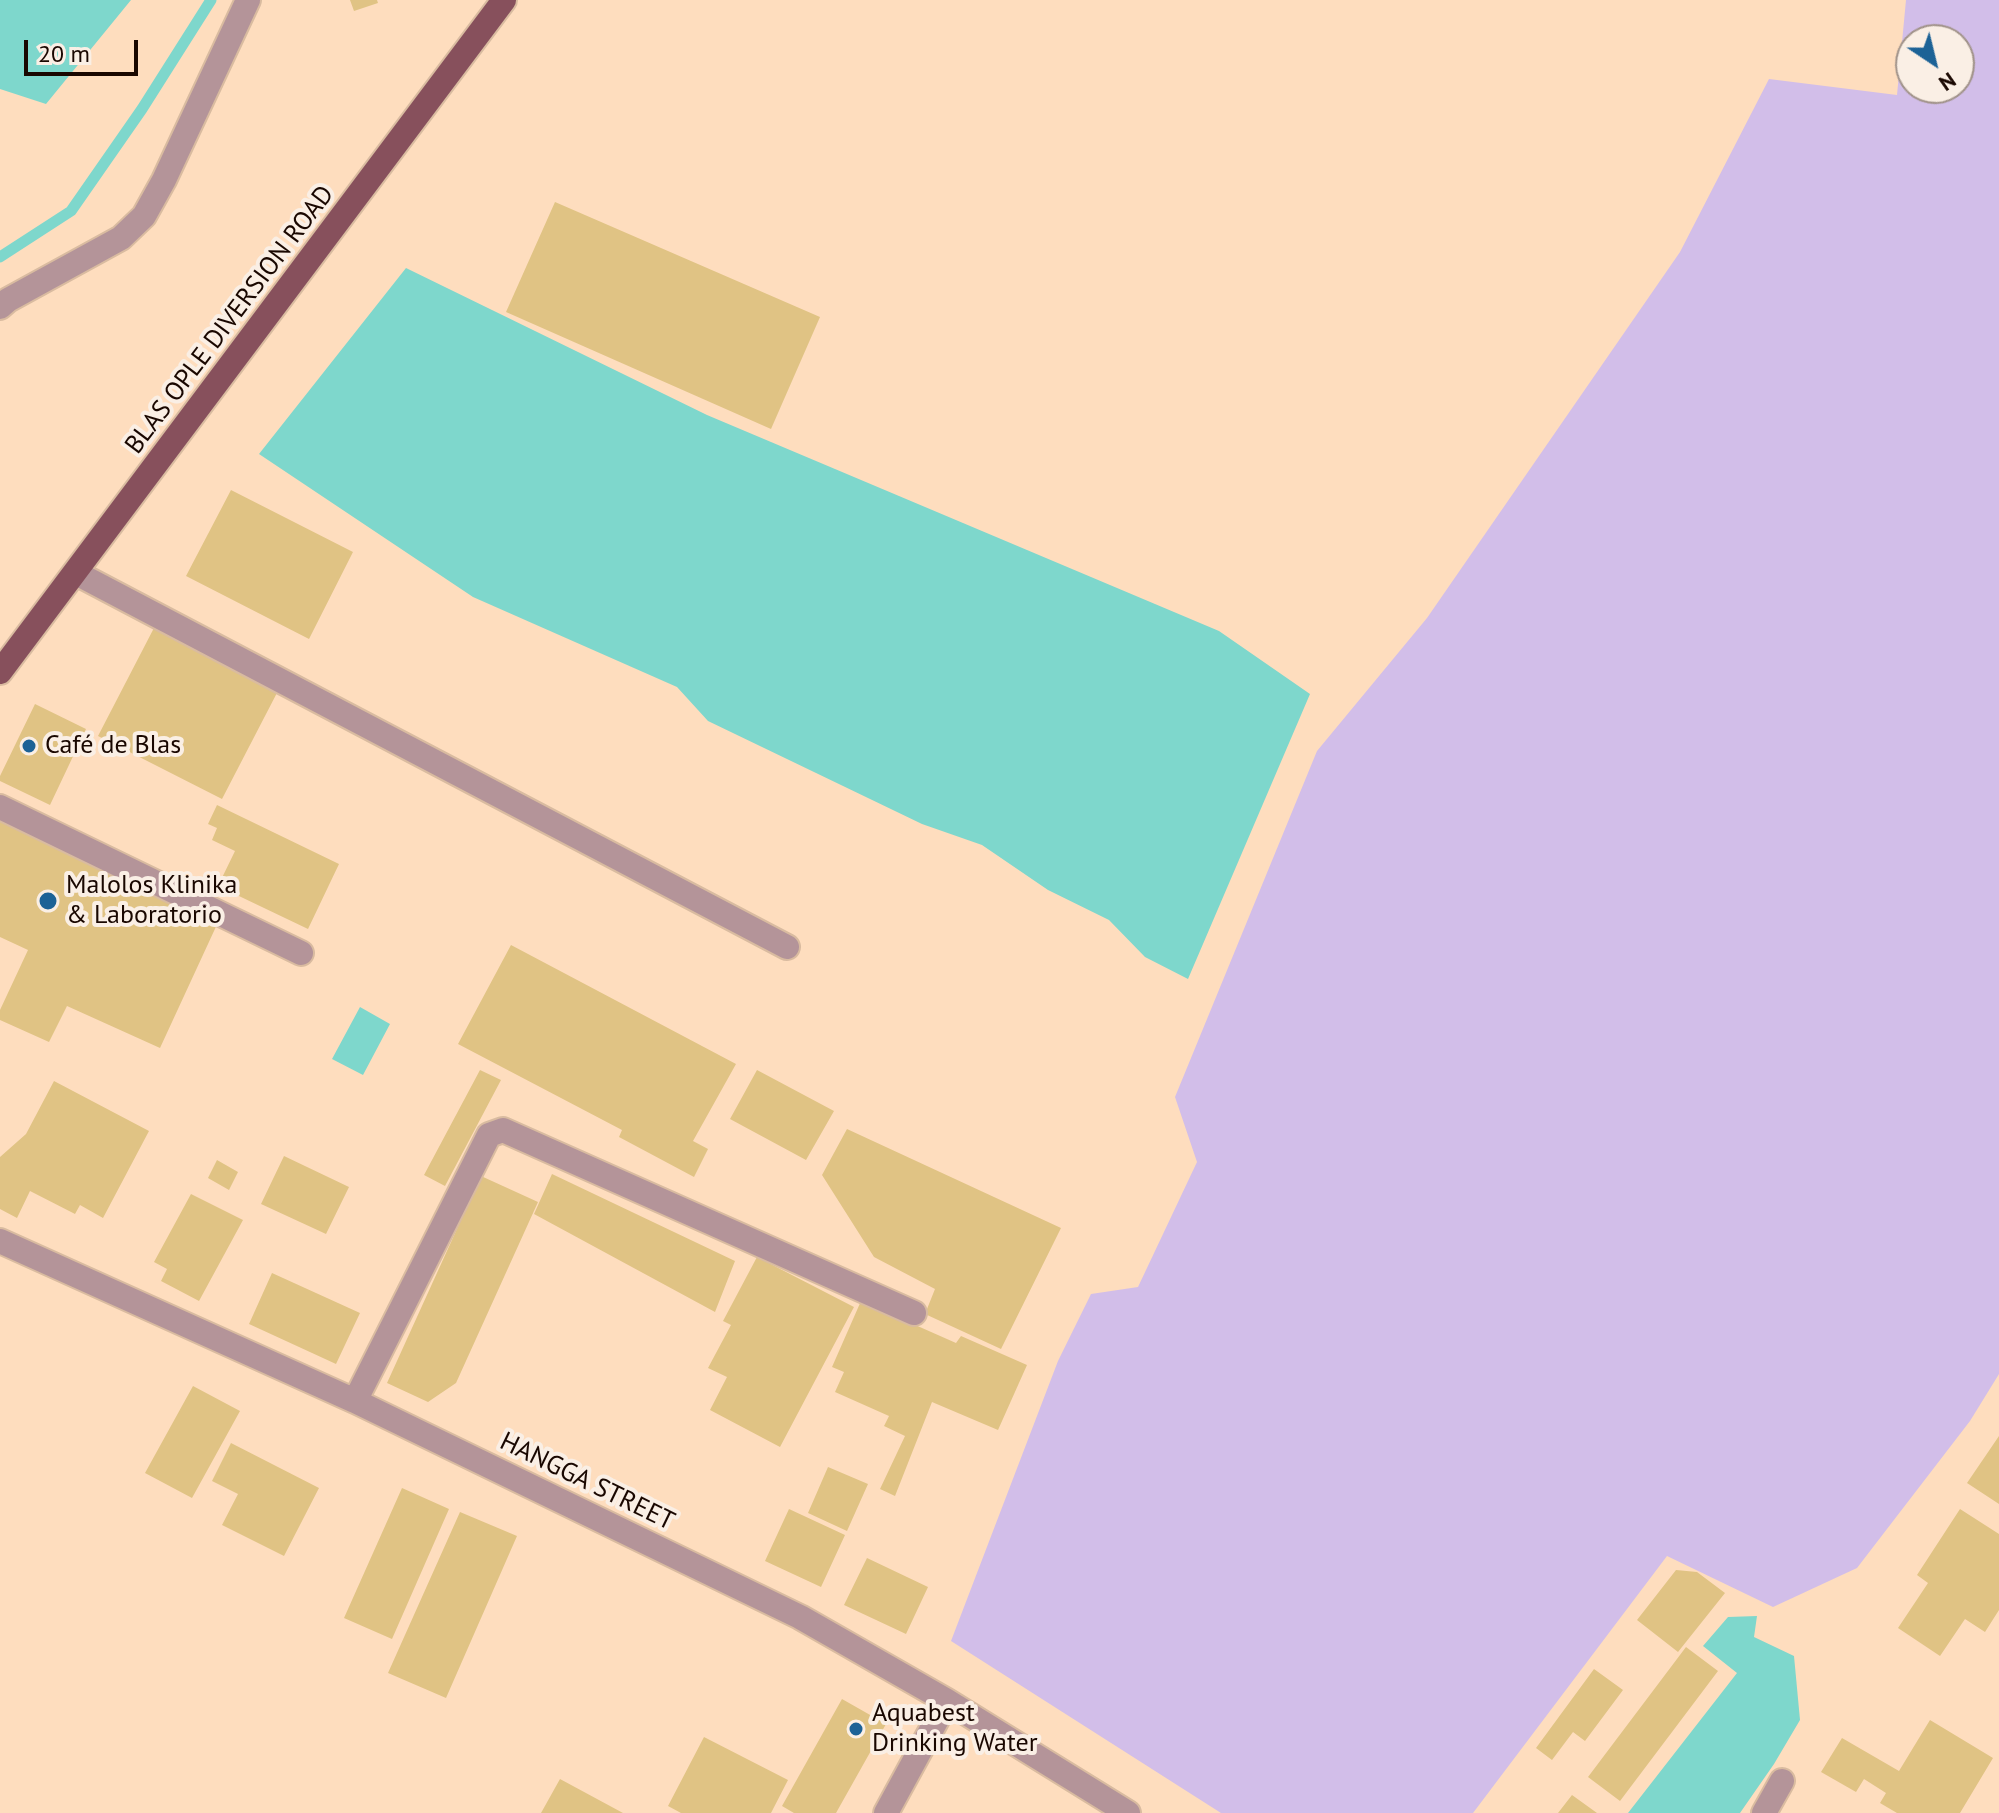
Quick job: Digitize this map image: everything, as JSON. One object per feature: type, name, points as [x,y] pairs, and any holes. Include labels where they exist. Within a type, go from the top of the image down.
[{"type":"main road","name":"BLAS OPLE DIVERSION ROAD","points":[[0,672],[504,0]]},
{"type":"street","points":[[0,307],[121,238],[144,216],[164,180],[248,0]]},
{"type":"street","points":[[76,573],[787,947]]},
{"type":"street","points":[[0,807],[301,953]]},
{"type":"street","points":[[355,1401],[489,1135],[503,1130],[914,1313]]},
{"type":"street","name":"HANGGA STREET","points":[[0,1241],[355,1401],[800,1617],[947,1701],[1128,1813]]},
{"type":"street","points":[[886,1813],[947,1701]]},
{"type":"street","points":[[1764,1813],[1782,1781]]},
{"type":"shaded area","points":[[1906,0],[1999,0],[1999,1374],[1970,1421],[1857,1568],[1773,1607],[1667,1556],[1473,1813],[1221,1813],[951,1641],[1058,1361],[1091,1294],[1138,1287],[1197,1162],[1175,1097],[1317,751],[1427,618],[1680,252],[1769,79],[1895,95],[1895,104],[1975,104],[1975,24],[1904,24]]},
{"type":"water","points":[[0,0],[131,0],[46,104],[0,89]]},
{"type":"water","points":[[406,268],[707,415],[1219,631],[1310,694],[1188,979],[1145,957],[1109,920],[1048,890],[982,845],[922,824],[708,721],[677,687],[473,597],[259,454]]},
{"type":"water","points":[[360,1007],[390,1024],[363,1075],[332,1059]]},
{"type":"water","points":[[1757,1616],[1754,1637],[1794,1656],[1800,1720],[1774,1764],[1740,1813],[1628,1813],[1737,1673],[1703,1646],[1728,1617]]},
{"type":"building","points":[[350,0],[377,0],[378,3],[354,11]]},
{"type":"building","points":[[555,202],[820,317],[771,429],[506,312]]},
{"type":"building","points":[[231,490],[353,552],[309,639],[186,576]]},
{"type":"building","points":[[155,626],[279,689],[222,799],[98,736]]},
{"type":"building","points":[[35,704],[86,729],[50,805],[0,781]]},
{"type":"building","points":[[217,805],[339,864],[308,929],[218,886],[235,851],[212,840],[217,828],[208,824]]},
{"type":"building","points":[[0,818],[220,918],[160,1048],[67,1006],[49,1042],[0,1020],[0,1010],[28,950],[0,937]]},
{"type":"building","points":[[511,945],[736,1064],[693,1141],[708,1149],[694,1177],[619,1137],[622,1130],[458,1044]]},
{"type":"building","points":[[480,1070],[501,1080],[445,1186],[424,1175]]},
{"type":"building","points":[[757,1070],[834,1111],[806,1160],[730,1119]]},
{"type":"building","points":[[54,1081],[149,1131],[103,1218],[80,1205],[75,1214],[30,1191],[17,1218],[0,1209],[0,1157],[26,1134]]},
{"type":"building","points":[[847,1129],[1061,1228],[1001,1349],[925,1314],[935,1289],[874,1257],[822,1175]]},
{"type":"building","points":[[284,1156],[349,1187],[326,1234],[261,1204]]},
{"type":"building","points":[[217,1160],[238,1172],[229,1190],[208,1178]]},
{"type":"building","points":[[552,1174],[735,1261],[715,1312],[534,1214]]},
{"type":"building","points":[[481,1176],[538,1202],[456,1383],[428,1402],[387,1383]]},
{"type":"building","points":[[191,1194],[243,1220],[199,1301],[161,1281],[167,1269],[154,1262]]},
{"type":"building","points":[[757,1257],[854,1307],[780,1447],[710,1410],[727,1377],[708,1368],[731,1325],[723,1321]]},
{"type":"building","points":[[272,1273],[360,1313],[336,1364],[249,1324]]},
{"type":"building","points":[[861,1301],[956,1343],[961,1336],[1027,1365],[998,1430],[932,1402],[895,1496],[880,1489],[905,1436],[884,1426],[889,1416],[835,1392],[844,1372],[832,1367]]},
{"type":"building","points":[[193,1386],[240,1411],[192,1498],[145,1473]]},
{"type":"building","points":[[1999,1436],[1999,1504],[1967,1483]]},
{"type":"building","points":[[231,1443],[319,1488],[284,1556],[222,1525],[238,1494],[212,1481]]},
{"type":"building","points":[[828,1467],[868,1484],[847,1531],[808,1513]]},
{"type":"building","points":[[402,1488],[449,1509],[392,1639],[344,1618]]},
{"type":"building","points":[[789,1509],[845,1535],[821,1587],[765,1561]]},
{"type":"building","points":[[1960,1509],[1999,1534],[1999,1610],[1985,1632],[1965,1619],[1940,1656],[1898,1628],[1928,1583],[1917,1575]]},
{"type":"building","points":[[460,1512],[517,1536],[446,1698],[388,1673]]},
{"type":"building","points":[[867,1558],[928,1587],[906,1634],[844,1605]]},
{"type":"building","points":[[1676,1570],[1697,1572],[1725,1593],[1678,1652],[1637,1620]]},
{"type":"building","points":[[1686,1647],[1718,1671],[1620,1801],[1588,1777]]},
{"type":"building","points":[[1594,1669],[1623,1690],[1585,1741],[1573,1732],[1552,1760],[1536,1748]]},
{"type":"building","points":[[842,1699],[886,1724],[836,1813],[794,1813],[782,1806]]},
{"type":"building","points":[[1930,1720],[1993,1758],[1960,1813],[1897,1813],[1880,1803],[1886,1793],[1864,1779],[1856,1792],[1821,1772],[1842,1738],[1899,1771]]},
{"type":"building","points":[[704,1737],[788,1780],[771,1813],[681,1813],[668,1806]]},
{"type":"building","points":[[560,1779],[623,1813],[541,1813]]},
{"type":"building","points":[[1572,1795],[1597,1813],[1558,1813]]},
{"type":"waterway","points":[[0,257],[71,211],[142,109],[211,0]]},
{"type":"place","name":"Café de Blas","points":[[29,746]]},
{"type":"place","name":"Malolos Klinika & Laboratorio","points":[[48,901]]},
{"type":"place","name":"Aquabest Drinking Water","points":[[856,1729]]}]
